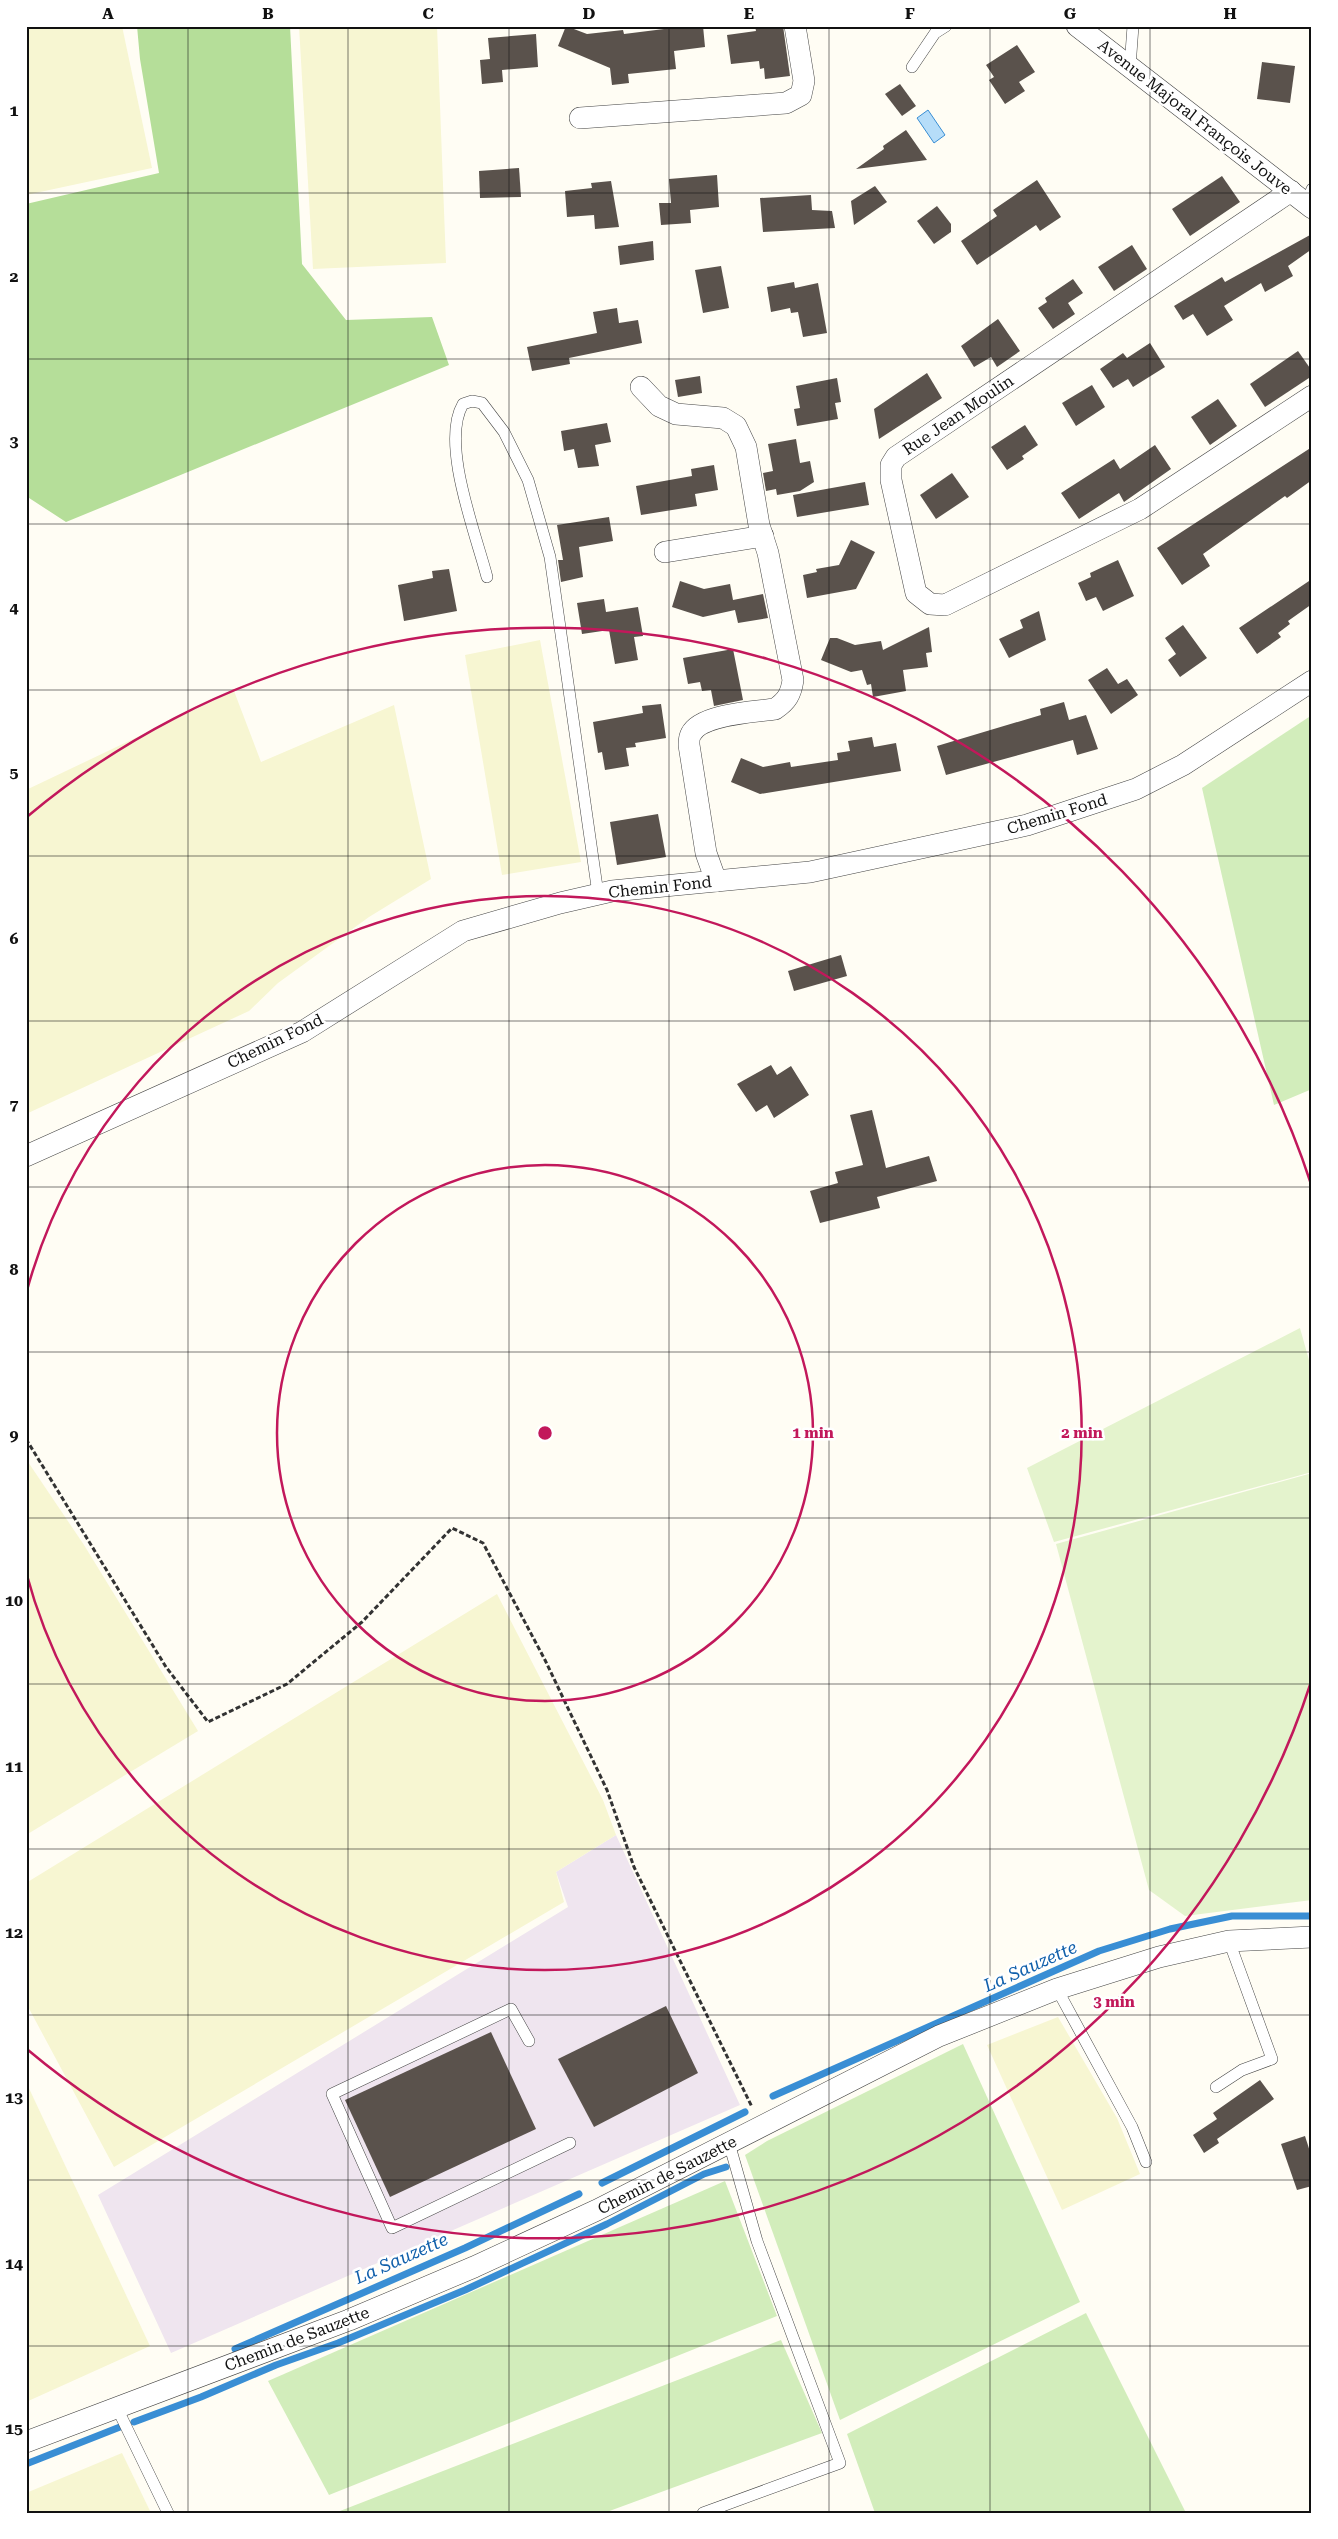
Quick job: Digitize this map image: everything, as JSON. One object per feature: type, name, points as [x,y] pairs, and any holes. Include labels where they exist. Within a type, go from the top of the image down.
[{"type":"street","points":[[580,118],[786,103],[801,95],[804,81],[795,26]]},
{"type":"street","name":"Avenue Majoral François Jouve","points":[[1077,26],[1305,198]]},
{"type":"street","name":"Rue Jean Moulin","points":[[1305,198],[896,457],[891,465],[891,480],[916,593],[930,604],[946,605],[1140,510],[1312,396]]},
{"type":"street","points":[[641,387],[659,406],[676,414],[723,418],[736,426],[746,447],[762,536],[793,680],[791,692],[784,703],[775,709],[710,719],[700,724],[690,734],[689,745],[706,854],[716,881]]},
{"type":"street","points":[[665,552],[762,536]]},
{"type":"street","name":"Chemin Fond","points":[[26,1156],[302,1032],[463,931],[598,894],[810,872],[1008,829],[1136,789],[1184,765],[1312,681]]},
{"type":"street","name":"Chemin de Sauzette","points":[[26,2442],[349,2320],[474,2268],[597,2210],[939,2036],[1057,1989],[1159,1957],[1230,1941],[1312,1937]]},
{"type":"lane","points":[[912,67],[935,33],[946,26]]},
{"type":"lane","points":[[1130,67],[1133,26]]},
{"type":"lane","points":[[487,577],[460,481],[455,427],[458,412],[463,404],[472,401],[482,403],[504,432],[524,472],[550,558],[598,894]]},
{"type":"lane","points":[[1216,2087],[1242,2070],[1272,2059],[1230,1941]]},
{"type":"lane","points":[[1057,1989],[1132,2127],[1146,2162]]},
{"type":"lane","points":[[528,2041],[510,2010],[332,2094],[392,2228],[570,2143]]},
{"type":"lane","points":[[703,2513],[840,2463],[758,2241],[730,2143]]},
{"type":"lane","points":[[117,2408],[168,2513]]},
{"type":"path","points":[[26,1439],[166,1668],[208,1722],[287,1684],[362,1622],[452,1528],[484,1543],[545,1660],[607,1790],[634,1867],[761,2125]]},
{"type":"shaded area","points":[[616,1835],[740,2105],[171,2353],[98,2195],[568,1907],[556,1872]]},
{"type":"green space","points":[[26,26],[122,26],[152,168],[26,195]]},
{"type":"green space","points":[[137,26],[290,26],[302,264],[346,320],[432,317],[449,365],[66,522],[26,496],[26,204],[159,173],[140,59]]},
{"type":"green space","points":[[299,26],[437,26],[446,263],[313,269]]},
{"type":"green space","points":[[540,640],[581,862],[502,875],[465,655]]},
{"type":"green space","points":[[234,691],[261,762],[394,705],[431,879],[369,917],[278,983],[249,1011],[26,1114],[26,790]]},
{"type":"green space","points":[[1312,715],[1312,1089],[1274,1105],[1202,788]]},
{"type":"green space","points":[[1300,1328],[1312,1371],[1312,1472],[1054,1542],[1027,1468]]},
{"type":"green space","points":[[26,1459],[84,1545],[198,1731],[26,1835]]},
{"type":"green space","points":[[1312,1473],[1312,1900],[1185,1916],[1149,1890],[1056,1544]]},
{"type":"green space","points":[[497,1594],[603,1800],[616,1835],[556,1872],[564,1902],[114,2167],[26,2003],[26,1883]]},
{"type":"green space","points":[[1058,2017],[1117,2118],[1140,2174],[1062,2210],[987,2045]]},
{"type":"green space","points":[[963,2044],[1080,2302],[840,2420],[745,2155],[767,2141]]},
{"type":"green space","points":[[26,2082],[150,2346],[26,2402]]},
{"type":"green space","points":[[725,2181],[777,2316],[329,2495],[268,2381]]},
{"type":"green space","points":[[1086,2313],[1186,2513],[875,2513],[847,2434]]},
{"type":"green space","points":[[781,2340],[822,2433],[604,2513],[340,2511]]},
{"type":"green space","points":[[122,2453],[151,2513],[26,2513],[26,2493]]},
{"type":"water","points":[[928,110],[945,135],[934,143],[917,118]]},
{"type":"building","points":[[566,26],[587,34],[623,30],[624,34],[664,29],[664,26],[703,26],[705,47],[674,51],[676,69],[628,74],[629,83],[612,85],[610,68],[558,46]]},
{"type":"building","points":[[755,26],[783,26],[790,76],[765,79],[764,68],[760,69],[759,61],[731,64],[727,35],[756,31]]},
{"type":"building","points":[[536,34],[538,67],[502,70],[503,82],[482,84],[480,60],[490,59],[488,38]]},
{"type":"building","points":[[1017,45],[1035,72],[1019,82],[1025,91],[1005,104],[989,80],[994,77],[986,65]]},
{"type":"building","points":[[1262,62],[1295,66],[1290,103],[1257,99]]},
{"type":"building","points":[[900,84],[916,106],[902,116],[885,94]]},
{"type":"building","points":[[906,130],[927,160],[856,169],[884,149],[883,146]]},
{"type":"building","points":[[519,168],[521,197],[480,198],[479,171]]},
{"type":"building","points":[[717,175],[719,207],[690,210],[691,223],[661,225],[659,203],[671,203],[669,179]]},
{"type":"building","points":[[1222,176],[1240,202],[1190,236],[1172,209]]},
{"type":"building","points":[[1037,180],[1061,217],[1040,231],[1036,225],[977,265],[961,241],[997,216],[993,210]]},
{"type":"building","points":[[611,181],[619,227],[595,229],[594,215],[567,217],[565,191],[592,188],[591,183]]},
{"type":"building","points":[[875,186],[887,202],[854,225],[851,201]]},
{"type":"building","points":[[811,195],[812,210],[832,211],[835,228],[763,232],[760,198]]},
{"type":"building","points":[[937,206],[951,224],[951,232],[934,244],[917,221]]},
{"type":"building","points":[[1310,235],[1312,249],[1288,266],[1293,276],[1265,292],[1261,283],[1224,306],[1233,320],[1207,336],[1193,314],[1183,320],[1174,306],[1222,277],[1225,282]]},
{"type":"building","points":[[653,241],[654,260],[620,265],[618,246]]},
{"type":"building","points":[[1132,245],[1147,269],[1114,291],[1098,267]]},
{"type":"building","points":[[721,266],[729,308],[703,313],[695,270]]},
{"type":"building","points":[[1073,279],[1083,293],[1068,303],[1075,314],[1053,329],[1038,308],[1047,302],[1045,298]]},
{"type":"building","points":[[794,282],[795,288],[818,283],[827,333],[803,337],[798,312],[791,313],[790,308],[771,312],[767,287]]},
{"type":"building","points":[[617,308],[619,323],[638,320],[642,343],[569,358],[570,364],[532,371],[527,347],[597,333],[593,312]]},
{"type":"building","points":[[998,319],[1020,351],[997,367],[991,357],[974,367],[961,346]]},
{"type":"building","points":[[1150,343],[1165,367],[1133,387],[1128,379],[1113,388],[1100,369],[1123,353],[1127,358]]},
{"type":"building","points":[[1298,351],[1312,371],[1312,376],[1265,407],[1250,384]]},
{"type":"building","points":[[927,373],[942,398],[879,439],[874,409]]},
{"type":"building","points":[[700,376],[702,393],[678,397],[675,380]]},
{"type":"building","points":[[837,378],[841,402],[835,403],[838,419],[797,426],[794,409],[800,408],[796,386]]},
{"type":"building","points":[[1092,385],[1105,407],[1076,426],[1062,403]]},
{"type":"building","points":[[1218,399],[1237,426],[1210,445],[1191,417]]},
{"type":"building","points":[[607,423],[611,442],[595,445],[599,466],[578,468],[574,449],[564,451],[561,431]]},
{"type":"building","points":[[1025,425],[1038,445],[1022,456],[1024,459],[1007,470],[991,447]]},
{"type":"building","points":[[796,439],[800,463],[810,461],[814,482],[800,491],[777,495],[776,489],[766,491],[763,473],[773,471],[768,444]]},
{"type":"building","points":[[1155,445],[1171,469],[1124,502],[1119,493],[1079,519],[1061,493],[1114,459],[1120,469]]},
{"type":"building","points":[[1312,447],[1312,480],[1287,498],[1285,496],[1203,554],[1210,566],[1182,585],[1157,548]]},
{"type":"building","points":[[714,465],[718,490],[695,494],[697,506],[641,515],[636,486],[692,476],[691,469]]},
{"type":"building","points":[[952,473],[969,497],[936,519],[920,495]]},
{"type":"building","points":[[865,482],[869,505],[797,517],[793,495]]},
{"type":"building","points":[[609,517],[613,541],[579,547],[583,577],[561,582],[558,560],[563,560],[557,525]]},
{"type":"building","points":[[851,540],[875,552],[856,589],[807,598],[803,575],[817,572],[816,569],[839,565]]},
{"type":"building","points":[[1118,560],[1134,596],[1103,611],[1096,597],[1086,601],[1078,583],[1091,577],[1090,573]]},
{"type":"building","points":[[449,569],[457,611],[404,621],[398,585],[433,578],[432,571]]},
{"type":"building","points":[[1312,579],[1312,604],[1288,621],[1290,624],[1278,633],[1281,637],[1257,654],[1239,628]]},
{"type":"building","points":[[680,581],[704,589],[730,584],[733,600],[763,594],[768,618],[738,623],[735,610],[703,617],[672,607]]},
{"type":"building","points":[[604,599],[606,612],[638,607],[643,636],[634,637],[638,660],[615,664],[609,630],[582,634],[577,603]]},
{"type":"building","points":[[1039,611],[1046,640],[1009,658],[999,639],[1023,628],[1020,620]]},
{"type":"building","points":[[1183,625],[1207,658],[1180,677],[1168,660],[1176,654],[1165,638]]},
{"type":"building","points":[[929,627],[932,652],[926,653],[928,667],[903,670],[906,691],[873,697],[871,684],[867,685],[862,670],[851,672],[821,660],[830,638],[837,638],[855,645],[881,641],[883,650]]},
{"type":"building","points":[[733,649],[743,700],[714,706],[711,690],[702,691],[700,682],[688,684],[683,658]]},
{"type":"building","points":[[1107,668],[1118,684],[1127,679],[1138,695],[1111,714],[1088,680]]},
{"type":"building","points":[[1064,702],[1069,720],[1086,715],[1098,749],[1077,755],[1073,740],[946,775],[937,746],[1041,715],[1040,709]]},
{"type":"building","points":[[661,704],[666,738],[635,743],[636,747],[626,748],[629,766],[605,770],[602,752],[598,753],[593,722],[643,713],[642,706]]},
{"type":"building","points":[[872,737],[874,747],[896,743],[901,771],[760,794],[731,782],[741,758],[763,767],[790,762],[791,767],[838,760],[837,753],[850,751],[848,741]]},
{"type":"building","points":[[658,814],[666,857],[617,865],[610,822]]},
{"type":"building","points":[[841,955],[847,976],[794,991],[788,971]]},
{"type":"building","points":[[771,1065],[777,1075],[791,1066],[809,1095],[774,1118],[767,1105],[756,1112],[737,1084]]},
{"type":"building","points":[[872,1110],[886,1168],[929,1156],[937,1181],[877,1197],[880,1208],[820,1223],[810,1191],[838,1183],[835,1172],[863,1165],[850,1115]]},
{"type":"building","points":[[666,2006],[698,2073],[594,2127],[558,2059]]},
{"type":"building","points":[[491,2032],[536,2129],[390,2197],[345,2100]]},
{"type":"building","points":[[1260,2080],[1274,2099],[1217,2139],[1219,2143],[1204,2153],[1193,2135],[1217,2119],[1213,2113]]},
{"type":"building","points":[[1305,2136],[1312,2158],[1312,2186],[1297,2190],[1281,2144]]},
{"type":"waterway","name":"La Sauzette","points":[[773,2096],[1099,1951],[1170,1929],[1232,1916],[1312,1916]]},
{"type":"waterway","name":"La Sauzette","points":[[602,2183],[745,2112]]},
{"type":"waterway","points":[[134,2422],[201,2397],[276,2365],[338,2343],[465,2290],[607,2224],[704,2174],[726,2167]]},
{"type":"waterway","name":"La Sauzette","points":[[235,2349],[465,2248],[579,2194]]},
{"type":"waterway","name":"La Sauzette","points":[[26,2464],[120,2427]]}]
